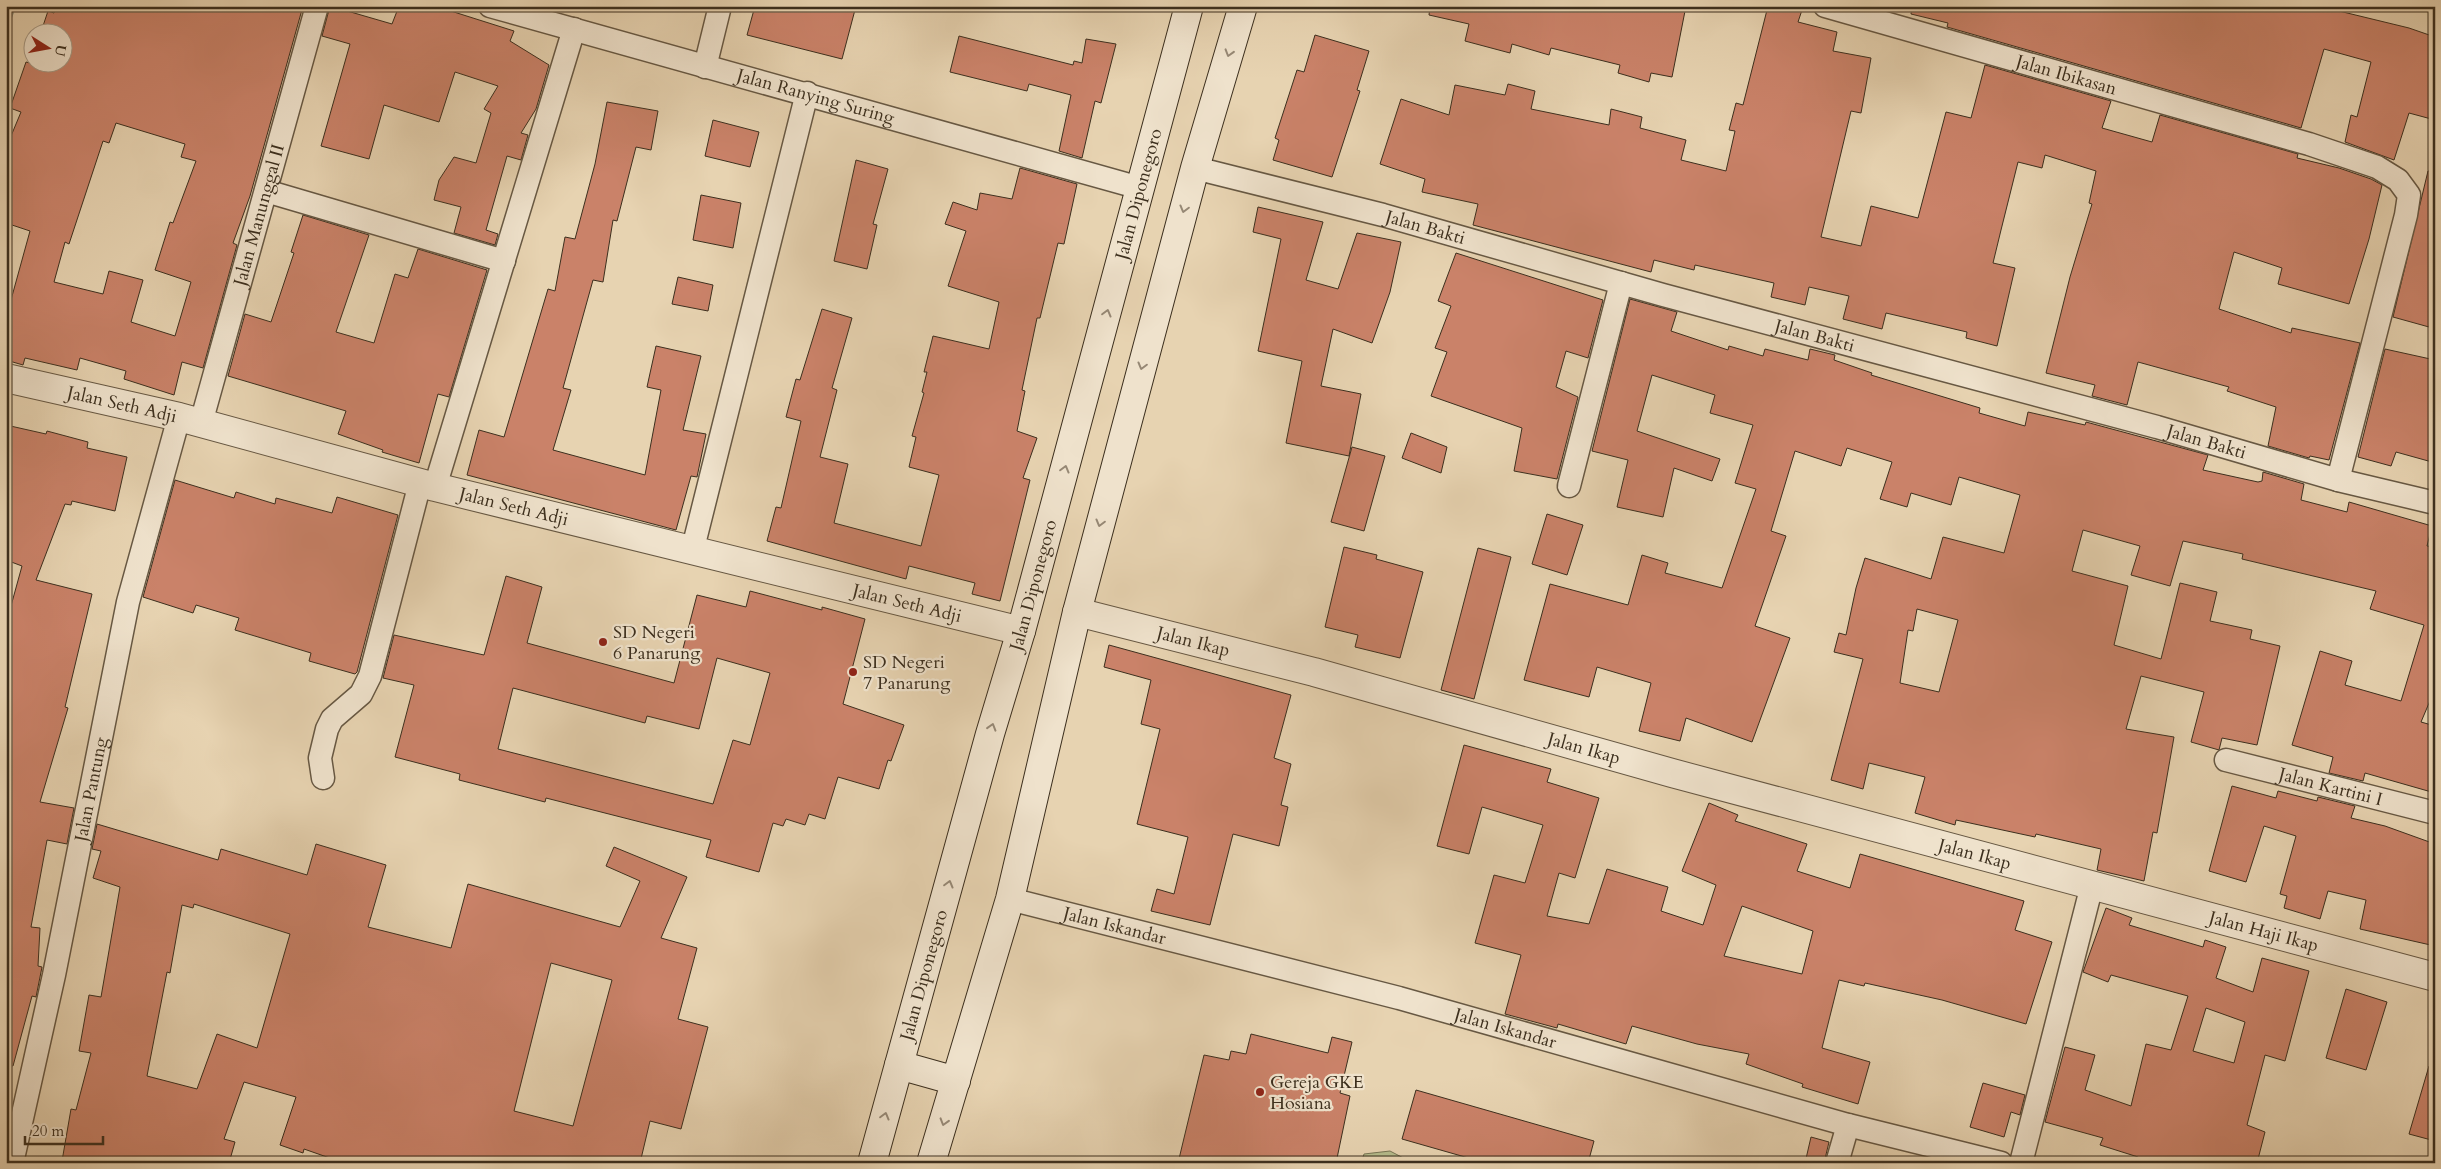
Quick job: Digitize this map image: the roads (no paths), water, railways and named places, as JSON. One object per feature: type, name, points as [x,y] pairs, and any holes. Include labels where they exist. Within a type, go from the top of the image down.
[{"type":"main road","name":"Jalan Diponegoro","points":[[872,1163],[990,734],[1021,631],[1189,6]]},
{"type":"main road","points":[[931,1163],[1010,899],[1077,612],[1195,168],[1243,6]]},
{"type":"main road","name":"Jalan Seth Adji","points":[[6,378],[190,420],[427,485],[692,552],[1021,631]]},
{"type":"main road","name":"Jalan Ikap","points":[[1077,612],[1314,672],[1672,773],[2092,885]]},
{"type":"main road","name":"Jalan Haji Ikap","points":[[2092,885],[2435,977]]},
{"type":"main road","points":[[899,1066],[956,1081]]},
{"type":"street","name":"Jalan Manunggal II","points":[[190,420],[266,191],[317,6]]},
{"type":"street","name":"Jalan Ranying Suring","points":[[490,6],[705,67],[807,93],[1140,188]]},
{"type":"street","points":[[705,67],[720,6]]},
{"type":"street","name":"Jalan Ibikasan","points":[[1824,6],[2309,144],[2377,167],[2398,180],[2408,196],[2406,215],[2338,480]]},
{"type":"street","points":[[323,778],[320,758],[332,719],[361,694],[370,676],[427,485],[504,262],[574,29]]},
{"type":"street","points":[[692,552],[807,93]]},
{"type":"street","name":"Jalan Bakti","points":[[1195,168],[1383,215],[1621,283],[2156,428],[2338,480],[2435,504]]},
{"type":"street","points":[[266,191],[504,262]]},
{"type":"street","points":[[1569,486],[1621,283]]},
{"type":"street","name":"Jalan Pantung","points":[[12,1163],[54,975],[128,602],[190,420]]},
{"type":"street","name":"Jalan Kartini I","points":[[2226,760],[2435,813]]},
{"type":"street","points":[[2021,1163],[2092,885]]},
{"type":"street","name":"Jalan Iskandar","points":[[1010,899],[1399,998],[1848,1125],[2001,1163]]},
{"type":"street","points":[[1837,1163],[1848,1125]]},
{"type":"waterway","points":[[6,23],[12,6]]},
{"type":"place","name":"SD Negeri 6 Panarung","points":[[603,642]]},
{"type":"place","name":"SD Negeri 7 Panarung","points":[[853,672]]},
{"type":"place","name":"Gereja GKE Hosiana","points":[[1260,1092]]}]
